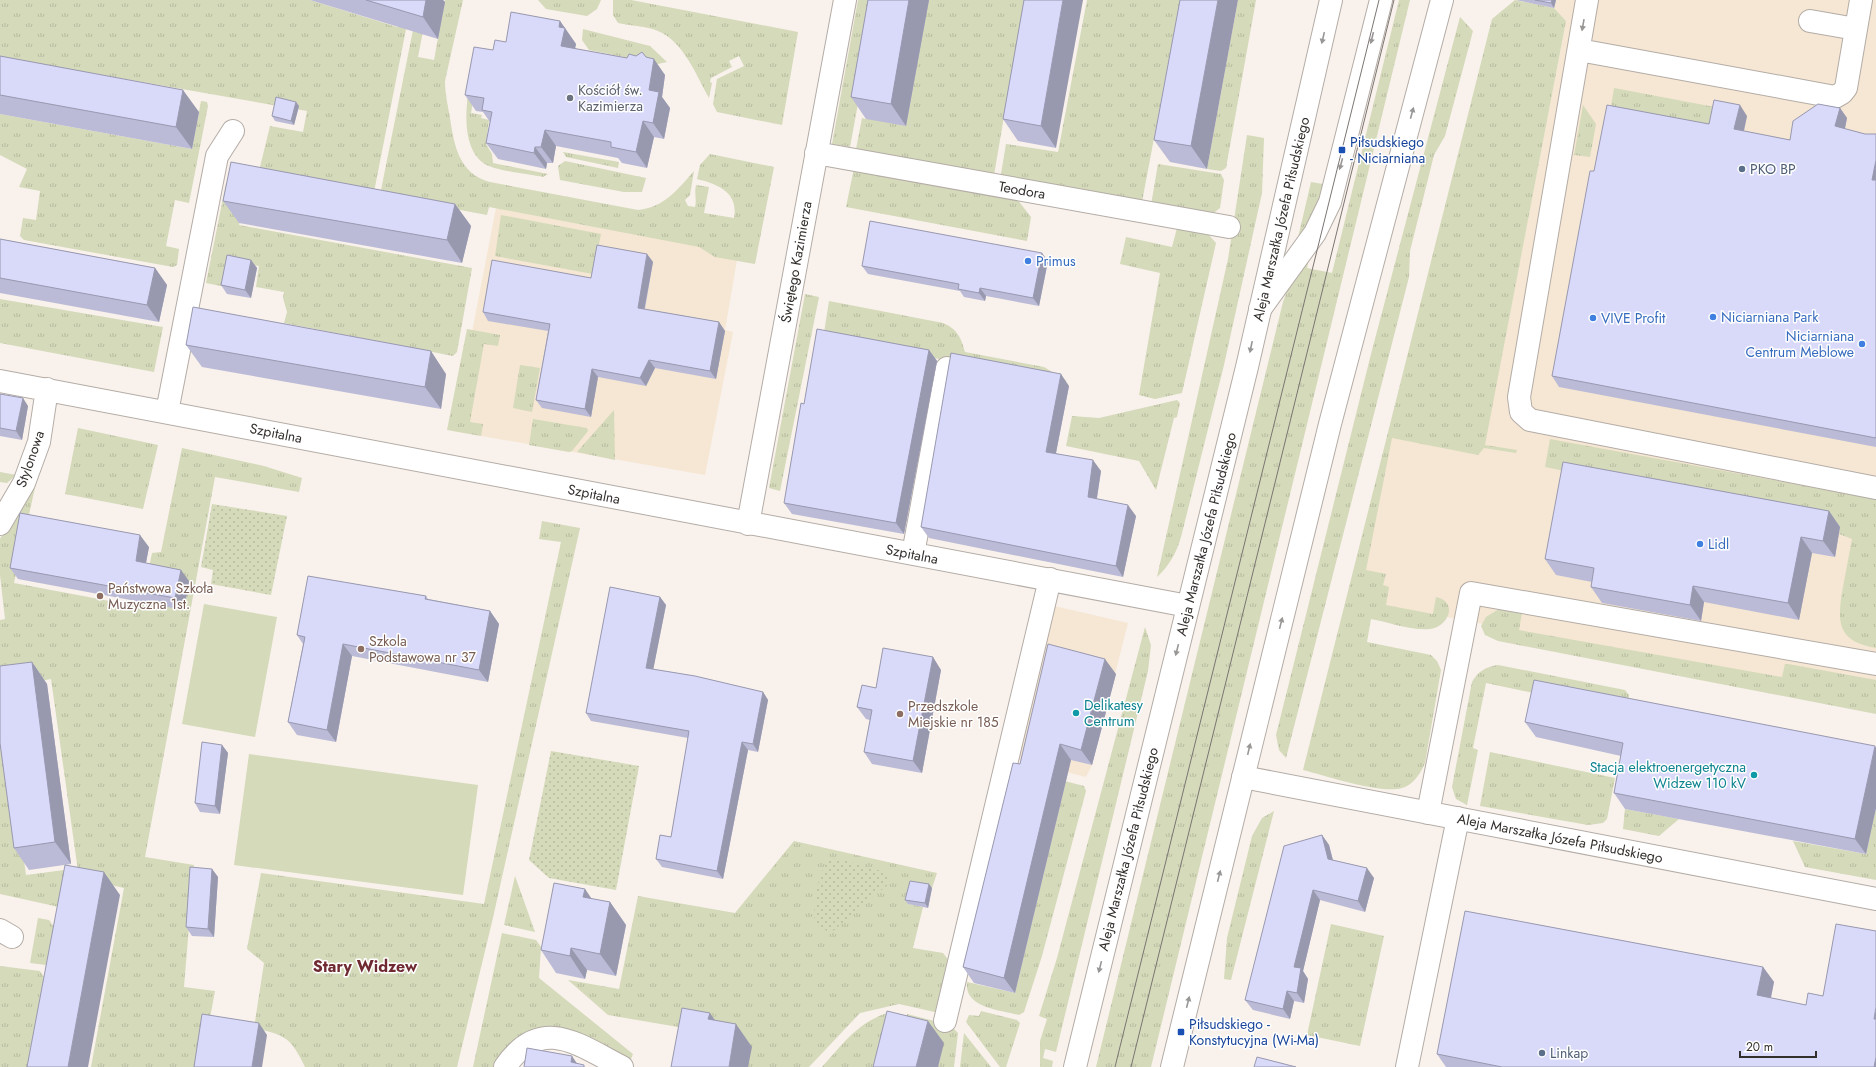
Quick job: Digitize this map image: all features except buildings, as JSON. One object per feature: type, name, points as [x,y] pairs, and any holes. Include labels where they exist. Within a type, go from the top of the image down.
[{"type":"street","name":"Świętego Kazimierza","points":[[748,524],[845,0]]},
{"type":"street","name":"Aleja Marszałka Józefa Piłsudskiego","points":[[1075,1067],[1260,309],[1331,0]]},
{"type":"street","points":[[1260,309],[1315,233],[1330,202],[1381,0]]},
{"type":"street","points":[[1172,1067],[1330,424],[1442,0]]},
{"type":"street","points":[[1587,0],[1519,397],[1521,412],[1530,420],[1876,488]]},
{"type":"street","points":[[1579,50],[1835,97],[1842,93],[1846,88],[1861,0]]},
{"type":"street","points":[[1810,21],[1856,29]]},
{"type":"street","points":[[167,412],[217,156],[233,131]]},
{"type":"street","name":"Teodora","points":[[816,153],[1229,227]]},
{"type":"street","points":[[913,554],[947,368]]},
{"type":"street","name":"Szpitalna","points":[[0,381],[748,524],[1050,579],[1188,606]]},
{"type":"street","name":"Stylonowa","points":[[0,524],[24,483],[39,442],[47,389]]},
{"type":"street","points":[[946,1020],[1050,579]]},
{"type":"street","points":[[1428,813],[1471,593],[1876,664]]},
{"type":"street","name":"Aleja Marszałka Józefa Piłsudskiego","points":[[1243,777],[1876,899]]},
{"type":"street","points":[[1407,1067],[1458,818]]},
{"type":"street","points":[[505,1067],[523,1047],[536,1040],[550,1037],[562,1038],[622,1067]]},
{"type":"shaded area","points":[[1516,0],[1876,0],[1876,698],[1357,600],[1390,432],[1484,447],[1566,21],[1554,8]]},
{"type":"shaded area","points":[[496,208],[738,254],[725,330],[733,332],[705,475],[453,431]]},
{"type":"shaded area","points":[[1054,606],[1128,623],[1092,765],[1086,777],[1016,759]]},
{"type":"green space","points":[[0,0],[310,0],[397,27],[407,24],[374,192],[259,171],[270,126],[303,132],[307,111],[0,57]]},
{"type":"green space","points":[[419,0],[429,0],[418,57],[434,60],[445,0],[463,0],[445,86],[456,148],[465,165],[471,172],[490,182],[638,210],[656,205],[663,201],[676,191],[694,171],[690,195],[685,200],[688,206],[695,207],[696,185],[709,187],[704,213],[734,218],[735,209],[730,196],[719,187],[697,179],[700,165],[710,154],[774,167],[755,264],[715,257],[699,247],[489,207],[487,215],[380,195]]},
{"type":"green space","points":[[538,0],[601,0],[597,9],[587,16],[546,9]]},
{"type":"green space","points":[[613,0],[631,0],[798,32],[782,125],[717,112],[713,104],[717,79],[744,66],[739,56],[729,61],[732,67],[711,78],[710,82],[712,83],[709,98],[688,60],[675,43],[667,36],[653,29],[618,23],[613,15]]},
{"type":"green space","points":[[858,0],[877,0],[850,147],[832,144]]},
{"type":"green space","points":[[929,0],[1024,0],[994,175],[856,149],[862,118],[866,119]]},
{"type":"green space","points":[[1087,0],[1180,0],[1142,202],[1003,177],[1001,174],[1006,144],[1058,152]]},
{"type":"green space","points":[[1238,0],[1256,0],[1226,168],[1221,171],[1207,169]]},
{"type":"green space","points":[[1399,0],[1410,0],[1151,1067],[1096,1067],[1283,302],[1288,288],[1310,254],[1307,268],[1332,273]]},
{"type":"green space","points":[[1515,0],[1554,8],[1566,21],[1485,445],[1517,450],[1516,453],[1484,448],[1478,455],[1392,438],[1366,570],[1386,574],[1383,585],[1389,587],[1386,605],[1433,614],[1436,597],[1443,600],[1449,609],[1446,619],[1442,624],[1430,629],[1408,628],[1371,619],[1367,642],[1431,655],[1437,661],[1441,670],[1425,763],[1420,772],[1411,783],[1402,788],[1388,789],[1364,786],[1303,770],[1492,19]]},
{"type":"green space","points":[[1460,17],[1473,31],[1445,136],[1434,155],[1410,251],[1409,277],[1286,758],[1279,750],[1276,735],[1371,354]]},
{"type":"green space","points":[[583,29],[650,46],[667,62],[658,64],[589,50],[582,40]]},
{"type":"green space","points":[[1614,88],[1720,108],[1714,133],[1610,112]]},
{"type":"green space","points":[[468,95],[474,96],[471,113],[482,115],[481,118],[489,120],[486,144],[492,154],[493,163],[548,174],[543,177],[505,170],[485,164],[478,158],[473,151],[468,132],[466,113]]},
{"type":"green space","points":[[201,101],[207,102],[208,106],[189,203],[175,200],[166,246],[179,249],[177,265],[173,267],[24,240],[20,236],[23,218],[36,220],[40,191],[19,187],[27,169],[0,155],[0,114],[192,149]]},
{"type":"green space","points":[[1583,105],[1596,124],[1590,157],[1574,155]]},
{"type":"green space","points":[[1247,135],[1264,138],[1262,193],[1224,365],[1181,537],[1172,558],[1157,577],[1228,259]]},
{"type":"green space","points":[[563,152],[619,162],[618,168],[566,157]]},
{"type":"green space","points":[[565,161],[646,178],[642,192],[624,192],[560,180],[558,166]]},
{"type":"green space","points":[[1158,164],[1221,174],[1224,180],[1220,208],[1211,215],[1151,205]]},
{"type":"green space","points":[[854,168],[1017,199],[1031,217],[1027,241],[846,207]]},
{"type":"green space","points":[[237,175],[249,177],[239,225],[472,268],[457,352],[453,356],[284,323],[287,312],[283,298],[284,292],[256,287],[259,266],[232,261],[226,287],[206,283],[226,183]]},
{"type":"green space","points":[[1311,182],[1329,185],[1322,201],[1297,242]]},
{"type":"green space","points":[[501,215],[601,234],[593,274],[495,256]]},
{"type":"green space","points":[[1177,228],[1208,234],[1216,243],[1182,393],[1155,399],[1139,395],[1160,273],[1120,264],[1126,237],[1172,247]]},
{"type":"green space","points":[[805,294],[819,297],[780,491],[769,488]]},
{"type":"green space","points":[[0,299],[163,327],[154,372],[0,343]]},
{"type":"green space","points":[[829,301],[943,323],[948,325],[958,334],[965,352],[1044,367],[1067,381],[823,339]]},
{"type":"green space","points":[[467,329],[500,335],[498,346],[484,344],[470,422],[483,424],[481,436],[447,430]]},
{"type":"green space","points":[[520,365],[540,368],[532,412],[513,408]]},
{"type":"green space","points":[[1177,400],[1180,403],[1177,417],[1174,418],[1156,490],[1139,461],[1066,446],[1072,416],[1099,418]]},
{"type":"green space","points":[[614,410],[615,460],[577,452]]},
{"type":"green space","points":[[533,419],[587,428],[588,431],[572,451],[569,452],[529,445]]},
{"type":"green space","points":[[78,428],[158,445],[143,509],[65,494]]},
{"type":"green space","points":[[1550,439],[1876,499],[1876,648],[1863,645],[1853,640],[1846,635],[1842,628],[1840,619],[1841,599],[1852,539],[1839,534],[1840,527],[1545,467]]},
{"type":"green space","points":[[45,442],[14,583],[141,607],[152,553],[161,552],[182,448],[264,466],[302,478],[299,492],[215,477],[145,857],[194,865],[184,987],[215,991],[201,1067],[91,1067],[124,888],[79,878],[51,679],[0,688],[0,620],[5,619],[0,575],[0,539],[23,495]]},
{"type":"green space","points":[[0,472],[16,475],[7,483],[0,482]]},
{"type":"green space","points":[[212,504],[287,516],[271,595],[211,584],[213,570],[201,567]]},
{"type":"green space","points":[[542,521],[580,528],[492,922],[457,1067],[305,1067],[296,1050],[286,1039],[274,1033],[254,1028],[264,963],[247,949],[261,873],[484,904],[561,542],[539,539]]},
{"type":"green space","points":[[204,604],[277,617],[255,737],[182,724]]},
{"type":"green space","points":[[1499,609],[1522,613],[1519,630],[1782,677],[1785,664],[1788,664],[1876,680],[1876,714],[1498,641],[1485,635],[1481,626],[1486,617]]},
{"type":"green space","points":[[1145,627],[1151,645],[1148,671],[1056,1052],[1045,1049],[1043,1058],[1053,1061],[1052,1067],[1040,1067],[1040,1041],[1047,1019],[1039,1016],[1057,958]]},
{"type":"green space","points":[[1498,665],[1625,690],[1629,695],[1628,713],[1486,683],[1473,748],[1478,750],[1467,805],[1456,799],[1452,787],[1472,682],[1483,670]]},
{"type":"green space","points":[[0,688],[26,875],[72,869],[68,909],[0,894]]},
{"type":"green space","points":[[551,751],[639,766],[616,890],[549,878],[529,860]]},
{"type":"green space","points":[[1490,752],[1615,778],[1607,819],[1603,823],[1588,825],[1480,806]]},
{"type":"green space","points":[[249,754],[478,785],[463,895],[234,865]]},
{"type":"green space","points":[[1026,771],[1084,786],[1086,791],[1042,956],[1024,1012],[1019,1015],[993,1009],[977,1003],[968,991],[967,982],[1015,993],[1064,788]]},
{"type":"green space","points":[[1876,808],[1876,880],[1805,867],[1793,841],[1866,854]]},
{"type":"green space","points":[[1625,809],[1679,819],[1659,836],[1623,829]]},
{"type":"green space","points":[[1274,811],[1231,980],[1224,979],[1227,938],[1252,836],[1262,818]]},
{"type":"green space","points":[[794,841],[937,873],[932,888],[913,885],[909,904],[923,907],[913,948],[943,953],[950,962],[939,1013],[899,1004],[860,1013],[809,1067],[748,1067],[725,1035],[608,1015],[568,980],[619,989],[638,896],[735,913]]},
{"type":"green space","points":[[837,858],[885,872],[889,884],[833,931],[827,931],[815,925],[814,909],[816,892],[824,867],[828,860]]},
{"type":"green space","points":[[515,876],[535,932],[504,925]]},
{"type":"green space","points":[[38,918],[49,920],[54,927],[46,965],[30,963]]},
{"type":"green space","points":[[1331,924],[1384,936],[1360,1046],[1307,1035]]},
{"type":"green space","points":[[502,933],[536,940],[541,947],[539,978],[633,1054],[629,1064],[566,1032],[500,1067],[473,1067]]},
{"type":"green space","points":[[0,966],[40,971],[44,977],[27,1067],[0,1067]]},
{"type":"green space","points":[[981,1011],[1017,1020],[1020,1023],[1006,1067],[1000,1067],[966,1022],[969,1015],[979,1016]]},
{"type":"green space","points":[[887,1013],[874,1067],[822,1067],[843,1043],[859,1029],[876,1017]]},
{"type":"green space","points":[[907,1014],[950,1025],[958,1033],[954,1067],[938,1067],[943,1043],[902,1034]]},
{"type":"green space","points":[[964,1033],[991,1067],[960,1067]]},
{"type":"tram line","points":[[1115,1067],[1379,0]]},
{"type":"tram line","points":[[1131,1067],[1394,0]]},
{"type":"place","name":"Kościół św. Kazimierza","points":[[570,98]]},
{"type":"place","name":"Piłsudskiego - Niciarniana","points":[[1342,150]]},
{"type":"place","name":"PKO BP","points":[[1742,169]]},
{"type":"place","name":"Primus","points":[[1028,261]]},
{"type":"place","name":"Niciarniana Park","points":[[1713,317]]},
{"type":"place","name":"VIVE Profit","points":[[1593,318]]},
{"type":"place","name":"Niciarniana Centrum Meblowe","points":[[1862,344]]},
{"type":"place","name":"Lidl","points":[[1700,544]]},
{"type":"place","name":"Państwowa Szkoła Muzyczna 1st.","points":[[100,596]]},
{"type":"place","name":"Szkola Podstawowa nr 37","points":[[361,649]]},
{"type":"place","name":"Delikatesy Centrum","points":[[1076,713]]},
{"type":"place","name":"Przedszkole Miejskie nr 185","points":[[900,714]]},
{"type":"place","name":"Stacja elektroenergetyczna Widzew 110 kV","points":[[1754,775]]},
{"type":"place","name":"Piłsudskiego - Konstytucyjna (Wi-Ma)","points":[[1181,1032]]},
{"type":"place","name":"Linkap","points":[[1542,1053]]},
{"type":"district","name":"Stary Widzew","points":[[365,966]]}]
